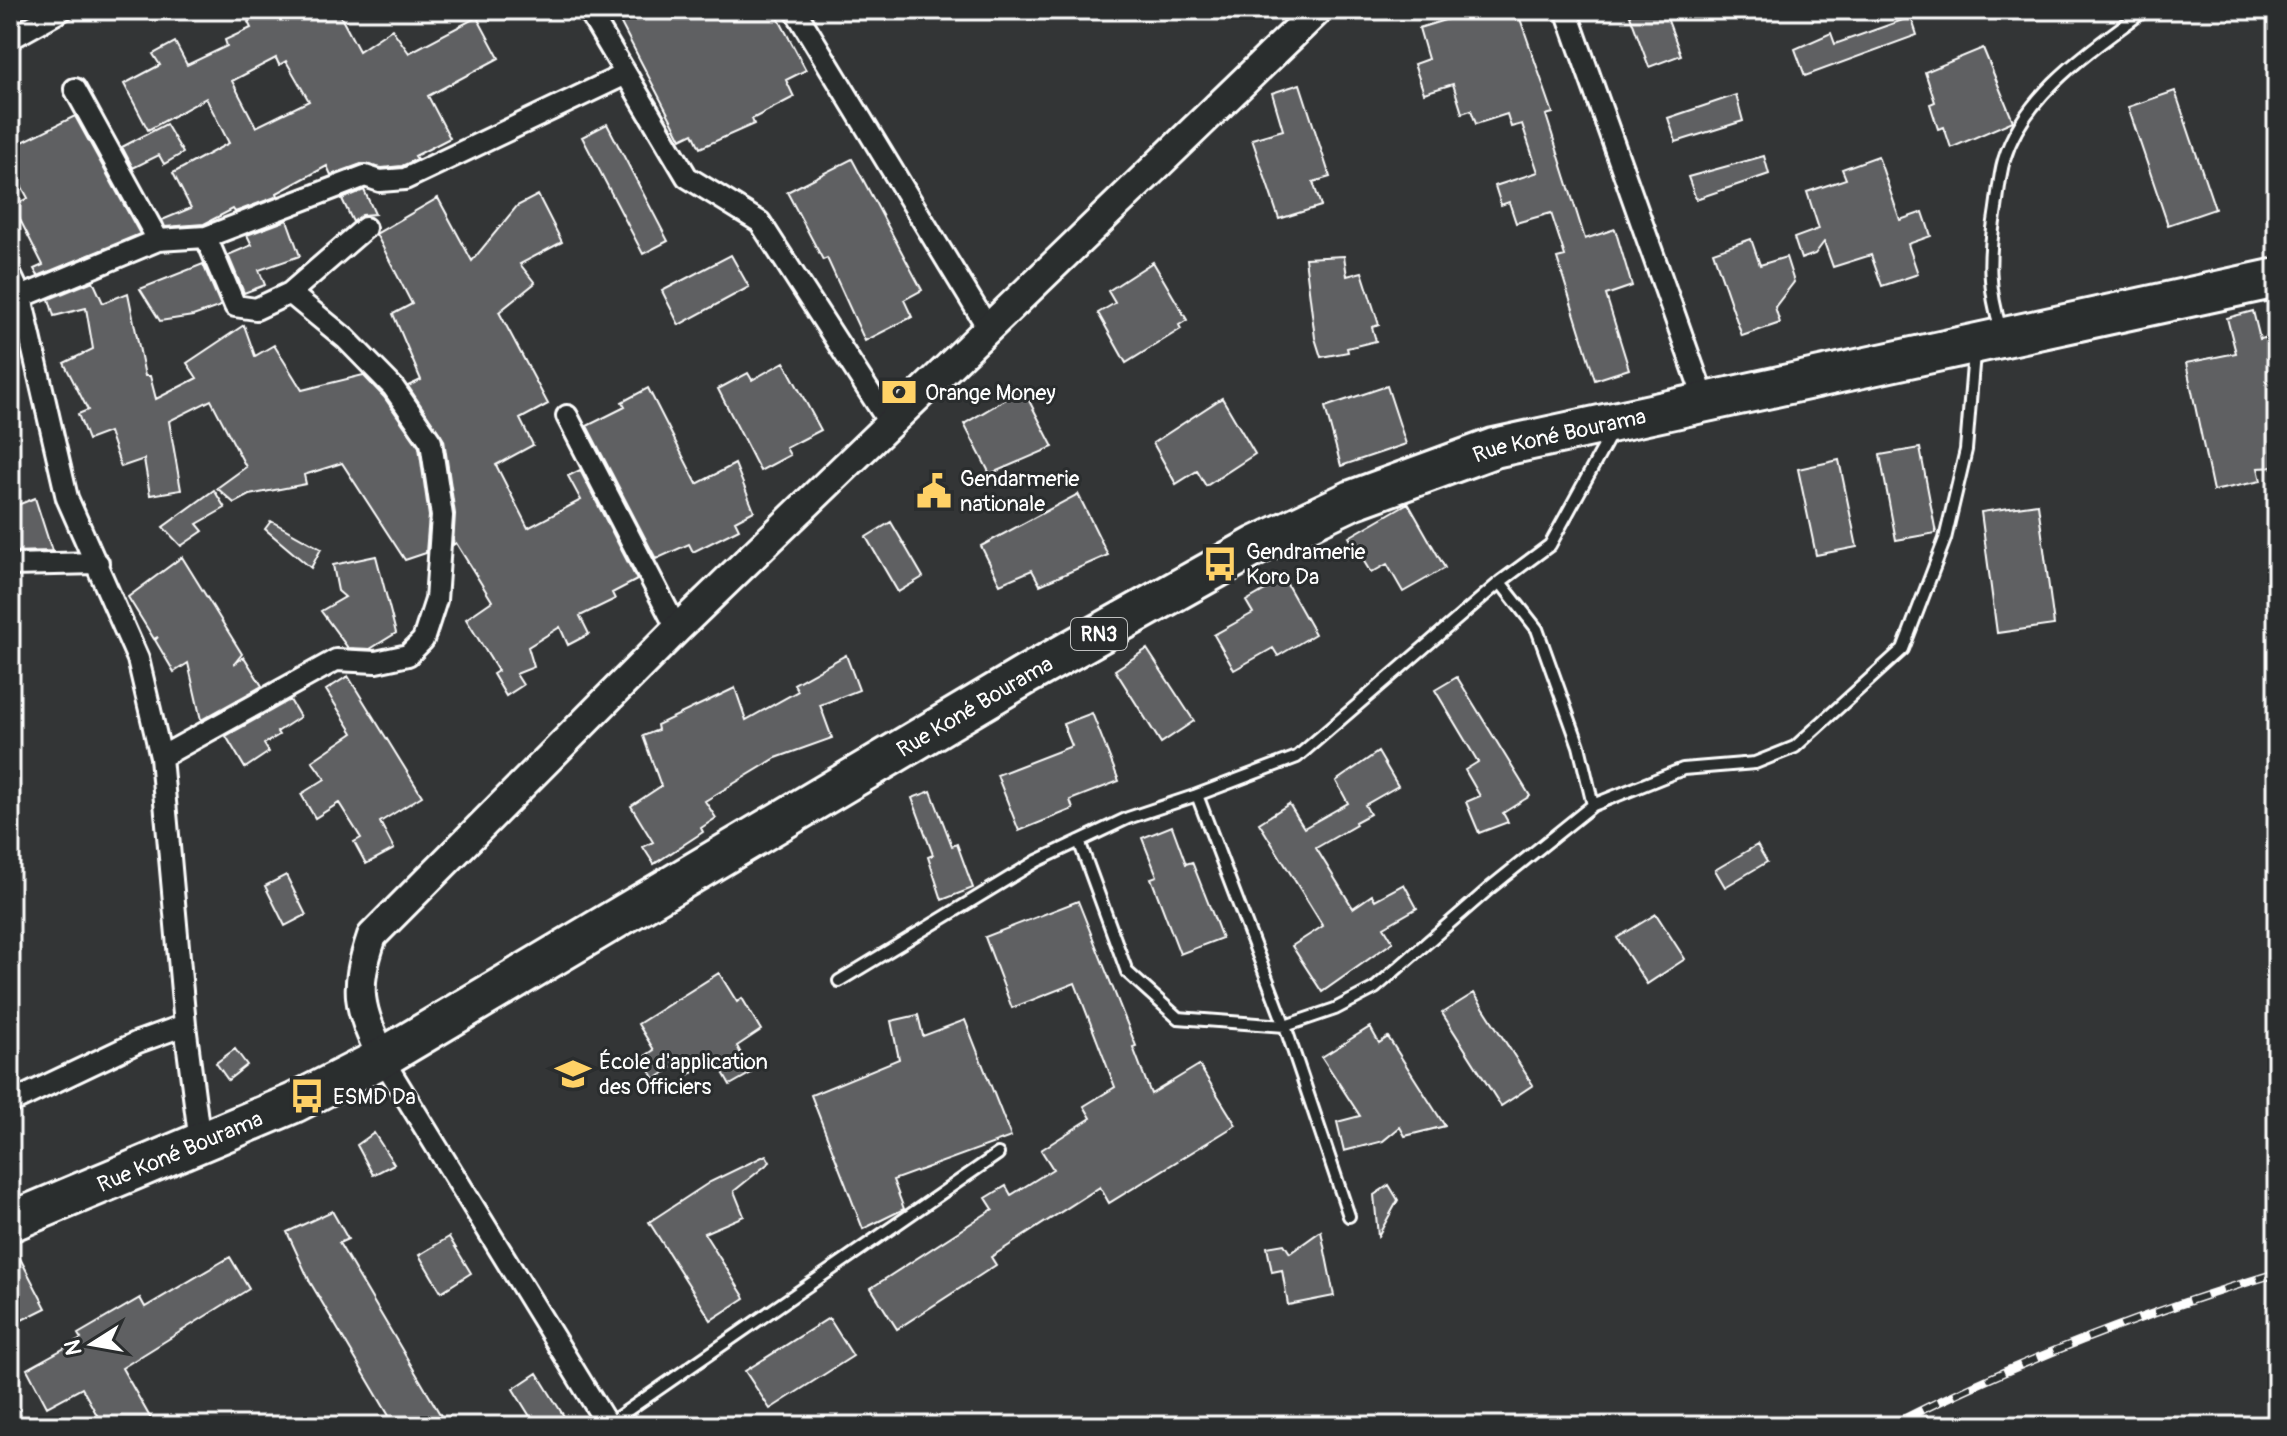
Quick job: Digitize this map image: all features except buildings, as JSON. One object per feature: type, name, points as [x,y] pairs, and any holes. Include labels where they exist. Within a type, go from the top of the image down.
[{"type":"highway","name":"Rue Koné Bourama","points":[[10,1222],[294,1103],[382,1058],[1026,675],[1256,546],[1352,500],[1494,448],[2277,278]]},
{"type":"street","points":[[10,39],[62,10]]},
{"type":"street","points":[[588,10],[687,177],[760,222],[890,424]]},
{"type":"street","points":[[795,10],[988,328]]},
{"type":"street","points":[[606,1425],[382,1058],[360,1010],[360,972],[372,936],[677,629],[1318,10]]},
{"type":"street","points":[[1566,10],[1705,401]]},
{"type":"street","points":[[21,297],[158,240],[206,237],[365,176],[380,181],[405,179],[626,74]]},
{"type":"street","points":[[75,89],[158,240]]},
{"type":"street","points":[[206,237],[235,306],[256,309],[290,293],[365,228]]},
{"type":"street","points":[[10,274],[21,297],[67,498],[138,659],[161,757],[185,1025],[200,1143]]},
{"type":"street","points":[[161,757],[336,660],[376,662],[408,655],[423,640],[436,600],[442,516],[431,442],[393,387],[346,339],[290,293]]},
{"type":"street","points":[[567,416],[677,629]]},
{"type":"street","points":[[10,565],[98,563]]},
{"type":"street","points":[[10,1103],[138,1042],[185,1025]]},
{"type":"lane","points":[[1079,841],[1127,972],[1178,1018],[1285,1026],[1335,1009],[1375,988],[1491,887],[1593,805],[1683,769],[1755,763],[1795,747],[1903,649],[1945,539],[1989,340],[1990,245],[2004,159],[2022,121],[2073,64],[2145,10]]},
{"type":"lane","points":[[839,981],[1037,861],[1128,818],[1297,757],[1500,582],[1550,545],[1618,421]]},
{"type":"lane","points":[[1500,582],[1537,629],[1571,721],[1593,805]]},
{"type":"lane","points":[[1197,795],[1285,1026],[1349,1216]]},
{"type":"lane","points":[[606,1425],[998,1154]]},
{"type":"railway","points":[[1890,1426],[2031,1360],[2178,1305],[2277,1273]]},
{"type":"place","name":"Orange Money","points":[[899,392]]},
{"type":"place","name":"Gendarmerie nationale","points":[[934,491]]},
{"type":"place","name":"Gendramerie Koro Da","points":[[1220,564]]},
{"type":"place","name":"École d'application des Officiers","points":[[573,1074]]},
{"type":"place","name":"ESMD Da","points":[[307,1096]]}]
